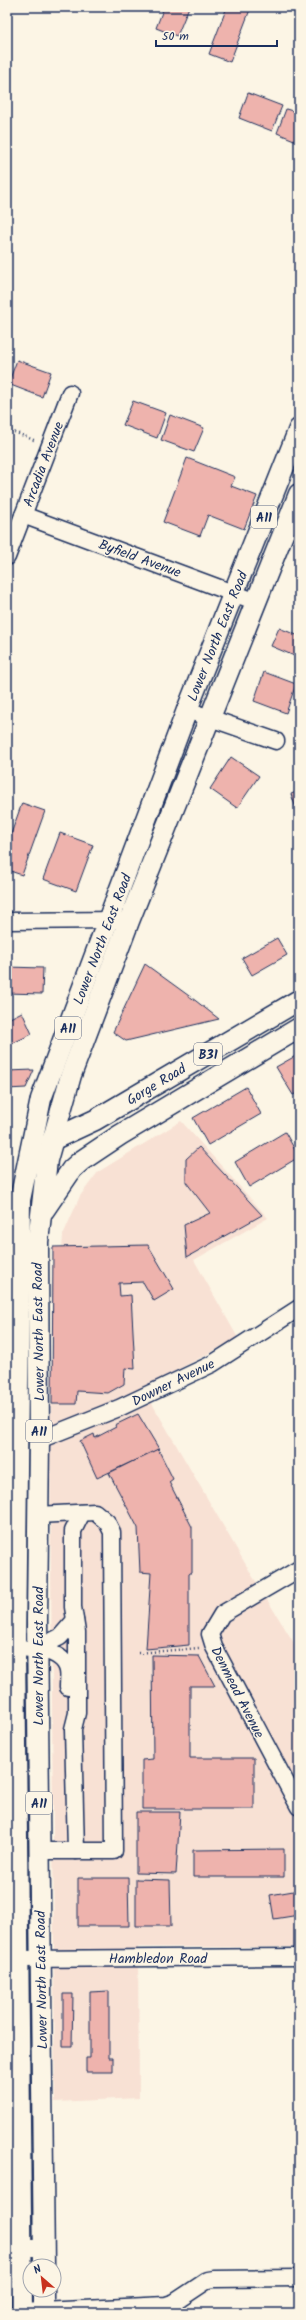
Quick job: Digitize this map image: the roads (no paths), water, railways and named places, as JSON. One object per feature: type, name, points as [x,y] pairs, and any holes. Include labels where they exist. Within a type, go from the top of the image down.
[{"type":"main road","name":"Lower North East Road","points":[[44,2257],[38,1648],[38,1242],[48,1160],[52,1140],[71,1075],[119,920],[187,710],[297,438]]},
{"type":"main road","name":"Lower North East Road","points":[[22,2312],[14,2248],[18,1959],[11,1648],[20,1200],[41,1099],[119,920],[211,719],[299,494]]},
{"type":"main road","name":"Gorge Road","points":[[52,1140],[95,1120],[299,1000]]},
{"type":"main road","name":"Gorge Road","points":[[41,1214],[72,1170],[81,1161],[120,1135],[299,1028]]},
{"type":"main road","name":"Gorge Road","points":[[32,1138],[71,1144],[120,1135]]},
{"type":"main road","points":[[44,2298],[44,2312]]},
{"type":"street","name":"Arcadia Avenue","points":[[7,557],[70,393]]},
{"type":"street","name":"Byfield Avenue","points":[[23,515],[257,602]]},
{"type":"street","points":[[187,710],[276,741]]},
{"type":"street","points":[[7,921],[119,920]]},
{"type":"street","name":"Downer Avenue","points":[[39,1440],[126,1405],[212,1364],[299,1308]]},
{"type":"street","points":[[38,1515],[88,1512],[107,1522],[112,1532],[114,1851],[40,1851]]},
{"type":"street","points":[[73,1729],[77,1713],[77,1632],[73,1607],[73,1531],[88,1512]]},
{"type":"street","name":"Denmead Avenue","points":[[299,1569],[222,1614],[210,1634],[214,1647],[299,1807]]},
{"type":"street","points":[[38,1648],[60,1637],[75,1620]]},
{"type":"street","points":[[11,1648],[38,1648],[64,1662],[68,1670],[69,1714],[73,1729],[76,1851]]},
{"type":"street","name":"Hambledon Road","points":[[18,1959],[299,1957]]},
{"type":"street","points":[[14,2248],[44,2257]]},
{"type":"street","points":[[22,2312],[166,2306],[175,2302],[208,2280],[299,2278]]}]
